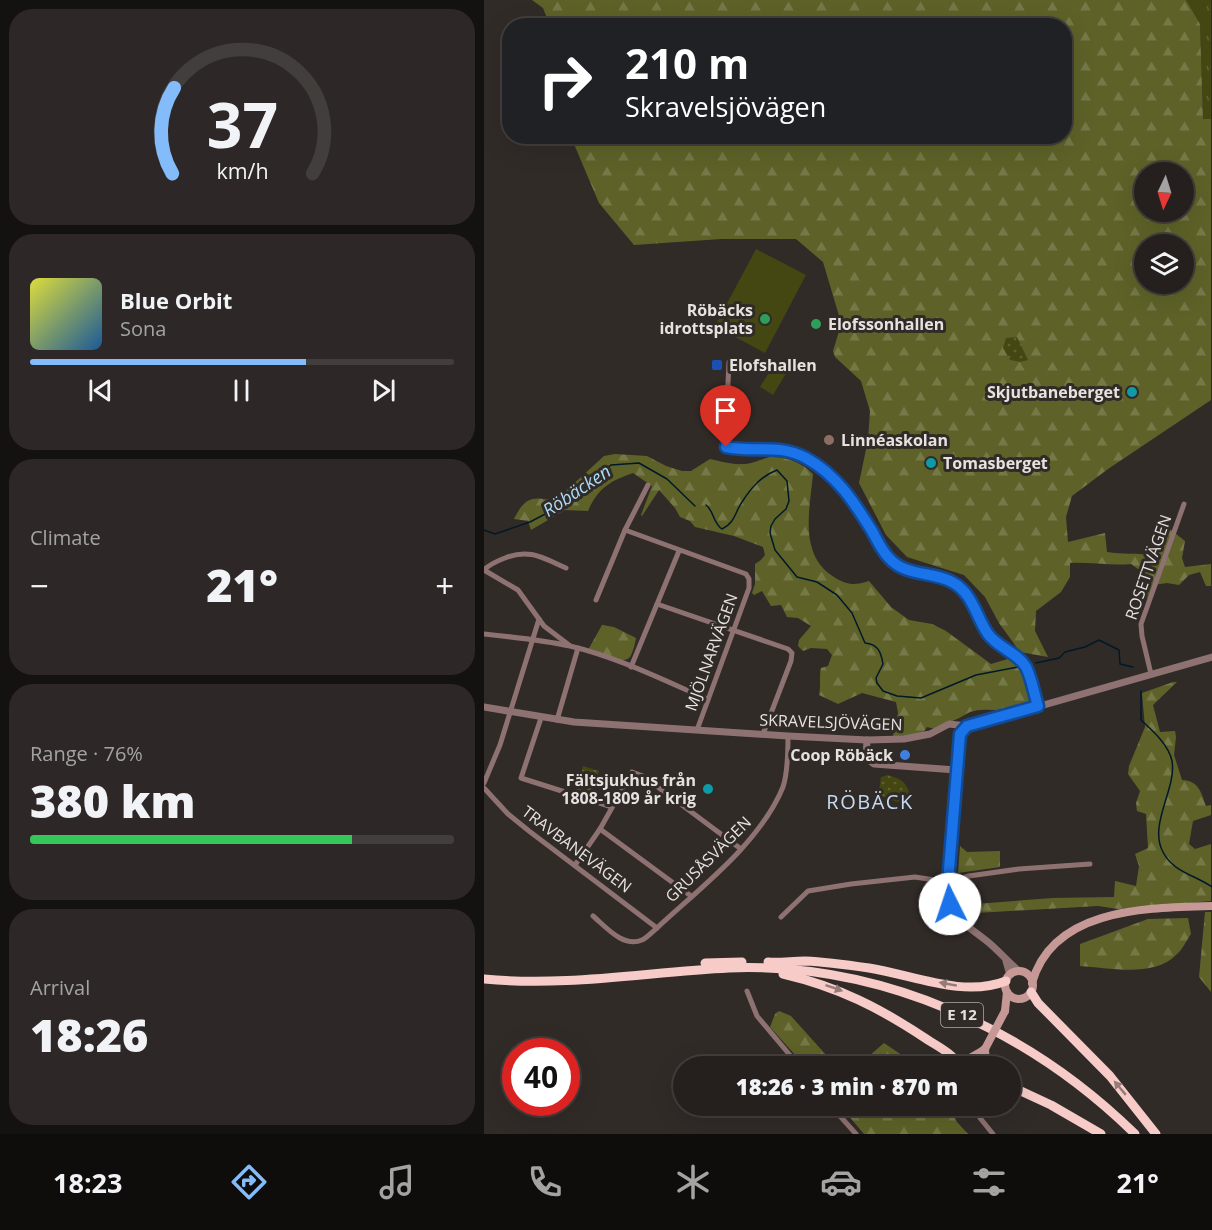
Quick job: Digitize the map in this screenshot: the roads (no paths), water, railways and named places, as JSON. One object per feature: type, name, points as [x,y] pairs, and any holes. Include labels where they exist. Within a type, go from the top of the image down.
[{"type":"highway","points":[[778,963],[804,961],[849,965],[956,986],[980,986],[1008,978]]},
{"type":"highway","name":"E 12","points":[[484,973],[549,977],[728,962],[778,963],[836,971],[893,985],[979,1017],[1058,1063],[1105,1100],[1141,1134]]},
{"type":"highway","points":[[757,968],[819,983],[864,1001],[888,1013],[951,1056]]},
{"type":"highway","name":"E 12","points":[[484,979],[523,982],[574,981],[700,970],[757,968],[805,971],[867,982],[929,1001],[1004,1035],[1054,1066],[1102,1102],[1135,1134]]},
{"type":"highway","points":[[1031,987],[1038,1003],[1110,1076],[1156,1134]]},
{"type":"highway","points":[[1021,1091],[1051,1105],[1101,1134]]},
{"type":"main road","points":[[976,1056],[985,1048],[1005,1011],[1018,999],[1026,997],[1040,962],[1054,945],[1071,933],[1090,922],[1115,913],[1146,908],[1212,906]]},
{"type":"main road","points":[[1005,1011],[1008,978],[1040,962]]},
{"type":"main road","points":[[1022,972],[1030,977],[1031,987]]},
{"type":"main road","points":[[1007,992],[1018,999]]},
{"type":"main road","points":[[985,1048],[985,1056]]},
{"type":"street","points":[[728,362],[726,447],[740,450],[786,449],[805,457],[832,476],[855,503],[894,563],[911,572],[943,578],[961,588],[969,597],[993,640],[1022,662],[1027,670],[1038,706]]},
{"type":"street","points":[[596,600],[625,530],[648,484]]},
{"type":"street","name":"ROSETTVÄGEN","points":[[1151,674],[1141,636],[1141,624],[1184,504]]},
{"type":"street","points":[[625,530],[679,551],[631,667]]},
{"type":"street","name":"MJÖLNARVÄGEN","points":[[679,551],[746,574],[750,584],[697,730]]},
{"type":"street","points":[[566,568],[537,555],[524,552],[489,564],[484,570],[518,590],[539,620],[552,633],[571,646]]},
{"type":"street","points":[[657,604],[788,649],[792,653],[792,661],[763,734]]},
{"type":"street","points":[[484,783],[493,764],[539,620]]},
{"type":"street","points":[[484,634],[578,648],[631,667],[707,699]]},
{"type":"street","points":[[557,720],[578,648]]},
{"type":"street","name":"SKRAVELSJÖVÄGEN","points":[[484,708],[557,720],[788,736],[867,740],[904,739],[930,734],[949,724],[967,726],[1211,659]]},
{"type":"street","points":[[541,718],[521,778],[612,807]]},
{"type":"street","points":[[967,726],[960,734],[956,770],[948,882],[950,904],[961,922],[1022,972]]},
{"type":"street","name":"GRUSÅSVÄGEN","points":[[593,916],[619,938],[631,942],[643,940],[691,896],[741,849],[765,819],[784,785],[788,736]]},
{"type":"street","points":[[867,740],[866,758],[874,764],[956,770]]},
{"type":"street","points":[[575,865],[601,829],[632,772],[643,776],[741,849]]},
{"type":"street","name":"TRAVBANEVÄGEN","points":[[484,788],[508,814],[657,927]]},
{"type":"street","points":[[601,829],[691,896]]},
{"type":"street","points":[[781,917],[808,891],[915,877],[948,882],[969,876],[1019,869],[1090,864]]},
{"type":"street","points":[[1004,958],[1008,978]]},
{"type":"street","points":[[747,991],[757,1016],[791,1056]]},
{"type":"street","points":[[840,1116],[856,1134]]},
{"type":"street","points":[[980,1116],[993,1134]]},
{"type":"waterway","name":"Röbäcken","points":[[484,530],[495,534],[530,522],[566,503],[611,465],[639,463],[667,479],[695,506]]},
{"type":"waterway","name":"Röbäcken","points":[[706,505],[722,529],[732,520],[753,487],[761,479],[777,470],[787,481],[789,501],[786,509],[771,526],[770,533],[775,550],[797,577],[817,582],[837,595],[852,613],[865,643],[873,645],[880,652],[883,664],[876,678],[883,691],[897,696],[921,698],[976,675],[1018,667]]},
{"type":"waterway","name":"Röbäcken","points":[[1036,663],[1059,658],[1065,652],[1085,647],[1099,640],[1119,650],[1120,664],[1133,667]]},
{"type":"waterway","name":"Röbäcken","points":[[1141,691],[1141,720],[1164,744],[1172,761],[1171,783],[1161,818],[1159,841],[1163,852],[1172,864],[1212,887]]},
{"type":"place","name":"Röbäcks idrottsplats","points":[[765,319]]},
{"type":"place","name":"Elofssonhallen","points":[[816,324]]},
{"type":"place","name":"Elofshallen","points":[[717,365]]},
{"type":"place","name":"Skjutbaneberget","points":[[1132,392]]},
{"type":"place","name":"Linnéaskolan","points":[[829,440]]},
{"type":"place","name":"Tomasberget","points":[[931,463]]},
{"type":"place","name":"Coop Röbäck","points":[[905,755]]},
{"type":"place","name":"Fältsjukhus från 1808-1809 år krig","points":[[708,789]]},
{"type":"district","name":"RÖBÄCK","points":[[870,802]]}]
